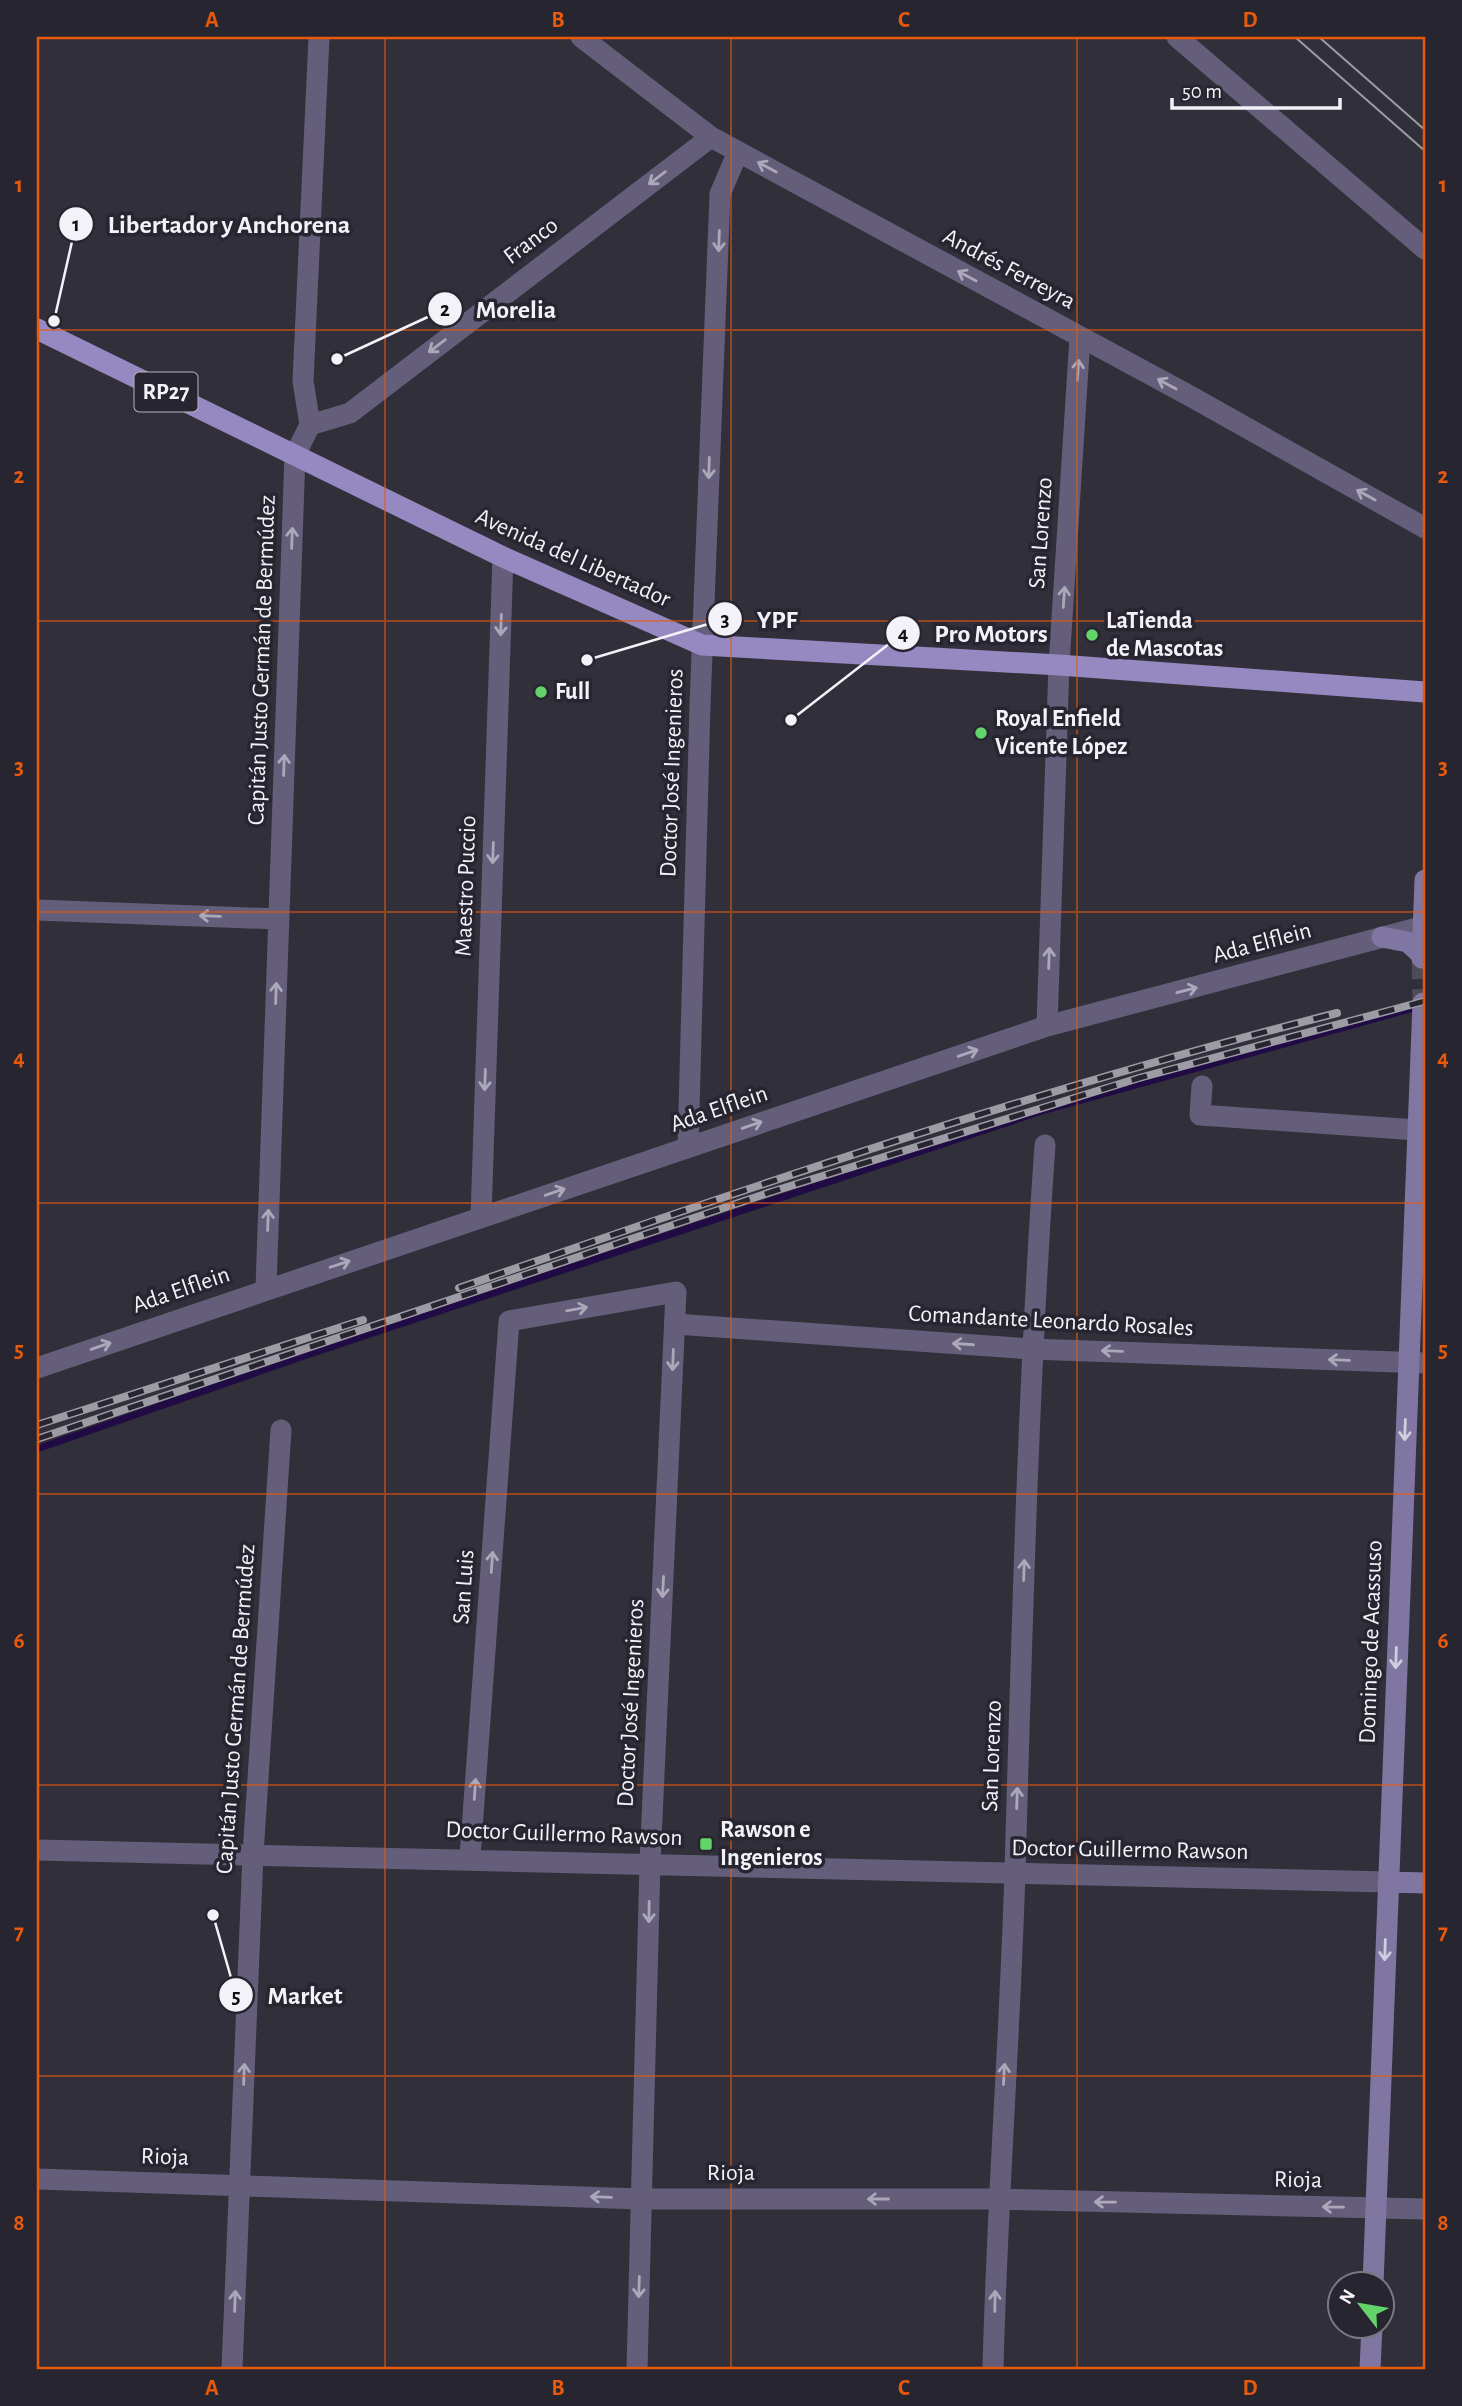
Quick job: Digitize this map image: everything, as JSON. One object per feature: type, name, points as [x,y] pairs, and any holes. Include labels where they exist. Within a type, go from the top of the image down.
[{"type":"main road","name":"Avenida del Libertador","points":[[37,329],[503,557],[702,645],[1059,665],[1425,692]]},
{"type":"street","points":[[310,425],[303,381],[319,37]]},
{"type":"street","name":"Andrés Ferreyra","points":[[581,37],[711,137],[1425,528]]},
{"type":"street","points":[[1177,37],[1425,249]]},
{"type":"street","name":"Franco","points":[[310,425],[350,412],[711,137]]},
{"type":"street","name":"Doctor José Ingenieros","points":[[688,1147],[702,645],[720,194],[738,152]]},
{"type":"street","name":"San Lorenzo","points":[[1047,1026],[1059,665],[1080,337]]},
{"type":"street","name":"Capitán Justo Germán de Bermúdez","points":[[266,1288],[295,455],[310,425]]},
{"type":"street","name":"Maestro Puccio","points":[[481,1217],[503,557]]},
{"type":"street","points":[[1423,942],[1425,880]]},
{"type":"street","points":[[37,910],[279,919]]},
{"type":"street","name":"Ada Elflein","points":[[37,1368],[266,1288],[1047,1026],[1382,937],[1423,942]]},
{"type":"street","name":"Domingo de Acassuso","points":[[1374,2270],[1388,1882],[1416,1363],[1417,1130],[1422,1094],[1423,1003]]},
{"type":"street","points":[[1202,1086],[1200,1115],[1417,1130]]},
{"type":"street","name":"San Lorenzo","points":[[993,2369],[998,2199],[1015,1875],[1031,1349],[1045,1145]]},
{"type":"street","name":"Doctor José Ingenieros","points":[[636,2369],[650,1862],[676,1292]]},
{"type":"street","name":"San Luis","points":[[470,1857],[509,1321],[676,1292]]},
{"type":"street","name":"Comandante Leonardo Rosales","points":[[674,1324],[1031,1349],[1416,1363]]},
{"type":"street","name":"Capitán Justo Germán de Bermúdez","points":[[232,2369],[253,1854],[281,1430]]},
{"type":"street","name":"Doctor Guillermo Rawson","points":[[37,1850],[470,1857],[1015,1875],[1425,1882]]},
{"type":"street","name":"Rioja","points":[[37,2179],[641,2199],[998,2199],[1425,2209]]},
{"type":"street","points":[[1370,2369],[1371,2340]]},
{"type":"waterway","points":[[37,1449],[304,1356],[1042,1111],[1421,1006]]},
{"type":"tunnel","points":[[1422,958],[1423,1003]]},
{"type":"tram line","points":[[1295,37],[1425,151]]},
{"type":"tram line","points":[[1319,37],[1425,130]]},
{"type":"railway","points":[[37,1439],[771,1192],[1139,1078],[1425,1001]]},
{"type":"railway","points":[[459,1288],[895,1141],[1115,1074],[1337,1013]]},
{"type":"railway","points":[[37,1425],[363,1320]]},
{"type":"place","name":"Libertador y Anchorena","points":[[54,321]]},
{"type":"place","name":"Morelia","points":[[337,359]]},
{"type":"place","name":"LaTienda de Mascotas","points":[[1092,635]]},
{"type":"place","name":"YPF","points":[[587,660]]},
{"type":"place","name":"Full","points":[[541,692]]},
{"type":"place","name":"Pro Motors","points":[[791,720]]},
{"type":"place","name":"Royal Enfield Vicente López","points":[[981,733]]},
{"type":"place","name":"Rawson e Ingenieros","points":[[706,1844]]},
{"type":"place","name":"Market","points":[[213,1915]]}]
